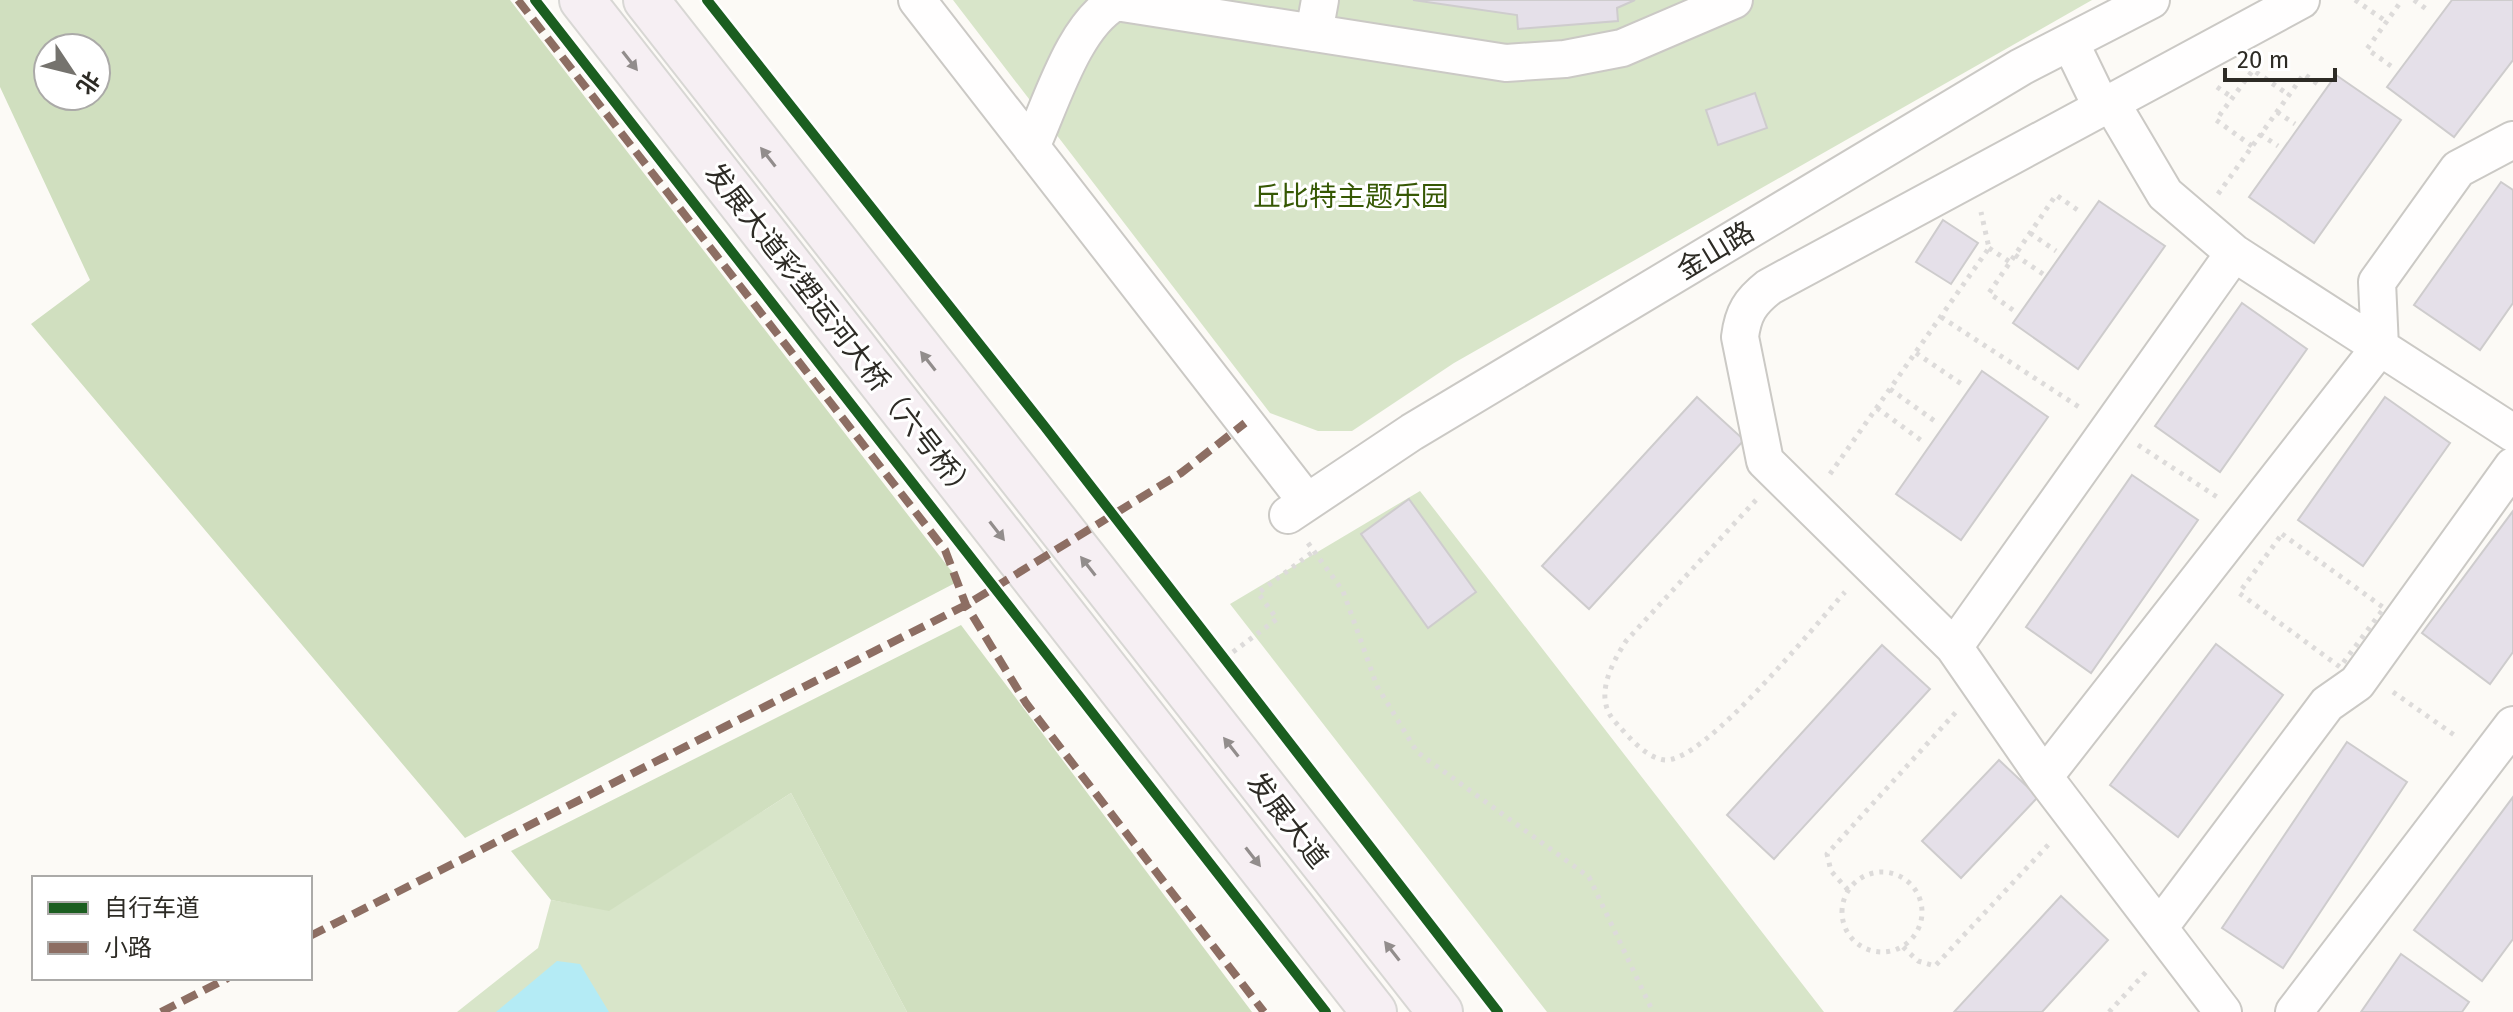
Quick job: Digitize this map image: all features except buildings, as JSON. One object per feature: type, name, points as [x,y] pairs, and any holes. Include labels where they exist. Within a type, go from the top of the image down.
[{"type":"main road","name":"发展大道彩塑运河大桥（六号桥）","points":[[582,0],[1101,663]]},
{"type":"main road","name":"发展大道彩塑运河大桥（六号桥）","points":[[646,0],[1136,628]]},
{"type":"main road","name":"发展大道","points":[[1136,628],[1440,1012]]},
{"type":"main road","name":"发展大道","points":[[1101,663],[1374,1012]]},
{"type":"street","points":[[917,0],[1031,147],[1297,508]]},
{"type":"street","points":[[1031,147],[1085,30],[1100,10],[1116,2],[1317,16],[1485,61],[1565,59],[1622,48],[1734,0]]},
{"type":"street","name":"金山路","points":[[1297,508],[1412,432],[2021,67],[2151,0]]},
{"type":"street","points":[[2223,1012],[2044,777],[1954,647],[1765,461],[1740,337],[1742,317],[1752,300],[1769,287],[2301,0]]},
{"type":"street","points":[[2070,42],[2165,194],[2234,253],[2513,433]]},
{"type":"street","points":[[2044,777],[2380,347],[2377,282],[2458,169],[2513,140]]},
{"type":"street","points":[[1954,647],[2234,253]]},
{"type":"street","points":[[2165,936],[2327,704],[2357,683],[2513,466]]},
{"type":"street","points":[[2294,1012],[2513,725]]},
{"type":"path","points":[[2355,0],[2387,22]]},
{"type":"path","points":[[2391,66],[2367,49],[2402,0]]},
{"type":"path","points":[[2414,0],[2429,11]]},
{"type":"path","points":[[2252,146],[2216,120],[2253,70],[2289,95]]},
{"type":"path","points":[[2198,222],[2304,74],[2319,85]]},
{"type":"path","points":[[2277,112],[2295,124]]},
{"type":"path","points":[[2260,134],[2278,146]]},
{"type":"path","points":[[1973,175],[1989,248],[2010,262]]},
{"type":"path","points":[[2013,310],[1989,293],[2056,195],[2082,213]]},
{"type":"path","points":[[2030,233],[2056,251]]},
{"type":"path","points":[[1809,505],[1989,248]]},
{"type":"path","points":[[2015,255],[2043,274]]},
{"type":"path","points":[[1916,353],[1963,385]]},
{"type":"path","points":[[1890,389],[1936,422]]},
{"type":"path","points":[[1877,408],[1922,441]]},
{"type":"path","points":[[1779,475],[1626,641],[1609,668],[1604,696],[1613,720],[1644,751],[1665,760],[1687,753],[1715,735],[1870,565]]},
{"type":"path","points":[[1297,508],[1314,551],[1343,591],[1377,686],[1417,752],[1589,877],[1653,1012]]},
{"type":"path","points":[[2282,534],[2384,608],[2340,667],[2239,593],[2282,534]]},
{"type":"path","points":[[1215,646],[1228,663],[1277,619],[1258,593],[1314,551]]},
{"type":"path","points":[[2365,672],[2487,759]]},
{"type":"path","points":[[1848,890],[1831,871],[1827,854],[1981,685]]},
{"type":"path","points":[[1903,947],[1918,961],[1935,966],[2074,816]]},
{"type":"path","points":[[1883,871],[1907,880],[1916,889],[1923,915],[1920,927],[1903,947],[1876,952],[1853,940],[1842,916],[1848,890],[1869,874],[1883,871]]},
{"type":"path","points":[[2109,1012],[2165,936]]},
{"type":"green space","points":[[0,0],[510,0],[959,581],[465,838],[31,324],[90,280],[0,87]]},
{"type":"green space","name":"丘比特主题乐园","points":[[953,0],[2092,0],[1454,363],[1352,431],[1318,431],[1270,413]]},
{"type":"green space","points":[[1420,491],[1824,1012],[1547,1012],[1230,604]]},
{"type":"green space","points":[[961,625],[1252,1012],[907,1012],[791,793],[609,911],[551,900],[511,851]]},
{"type":"green space","points":[[791,793],[907,1012],[457,1012],[538,948],[551,900],[609,910]]},
{"type":"water","points":[[557,961],[580,964],[609,1012],[496,1012]]},
{"type":"marked path","points":[[518,0],[945,550],[966,605],[1026,703],[1264,1012]]},
{"type":"marked path","points":[[312,935],[966,605],[1181,473],[1245,423]]},
{"type":"marked path","points":[[161,1012],[224,980]]},
{"type":"cycle path","points":[[535,0],[1326,1012]]},
{"type":"cycle path","points":[[707,0],[1045,427],[1498,1012]]}]
